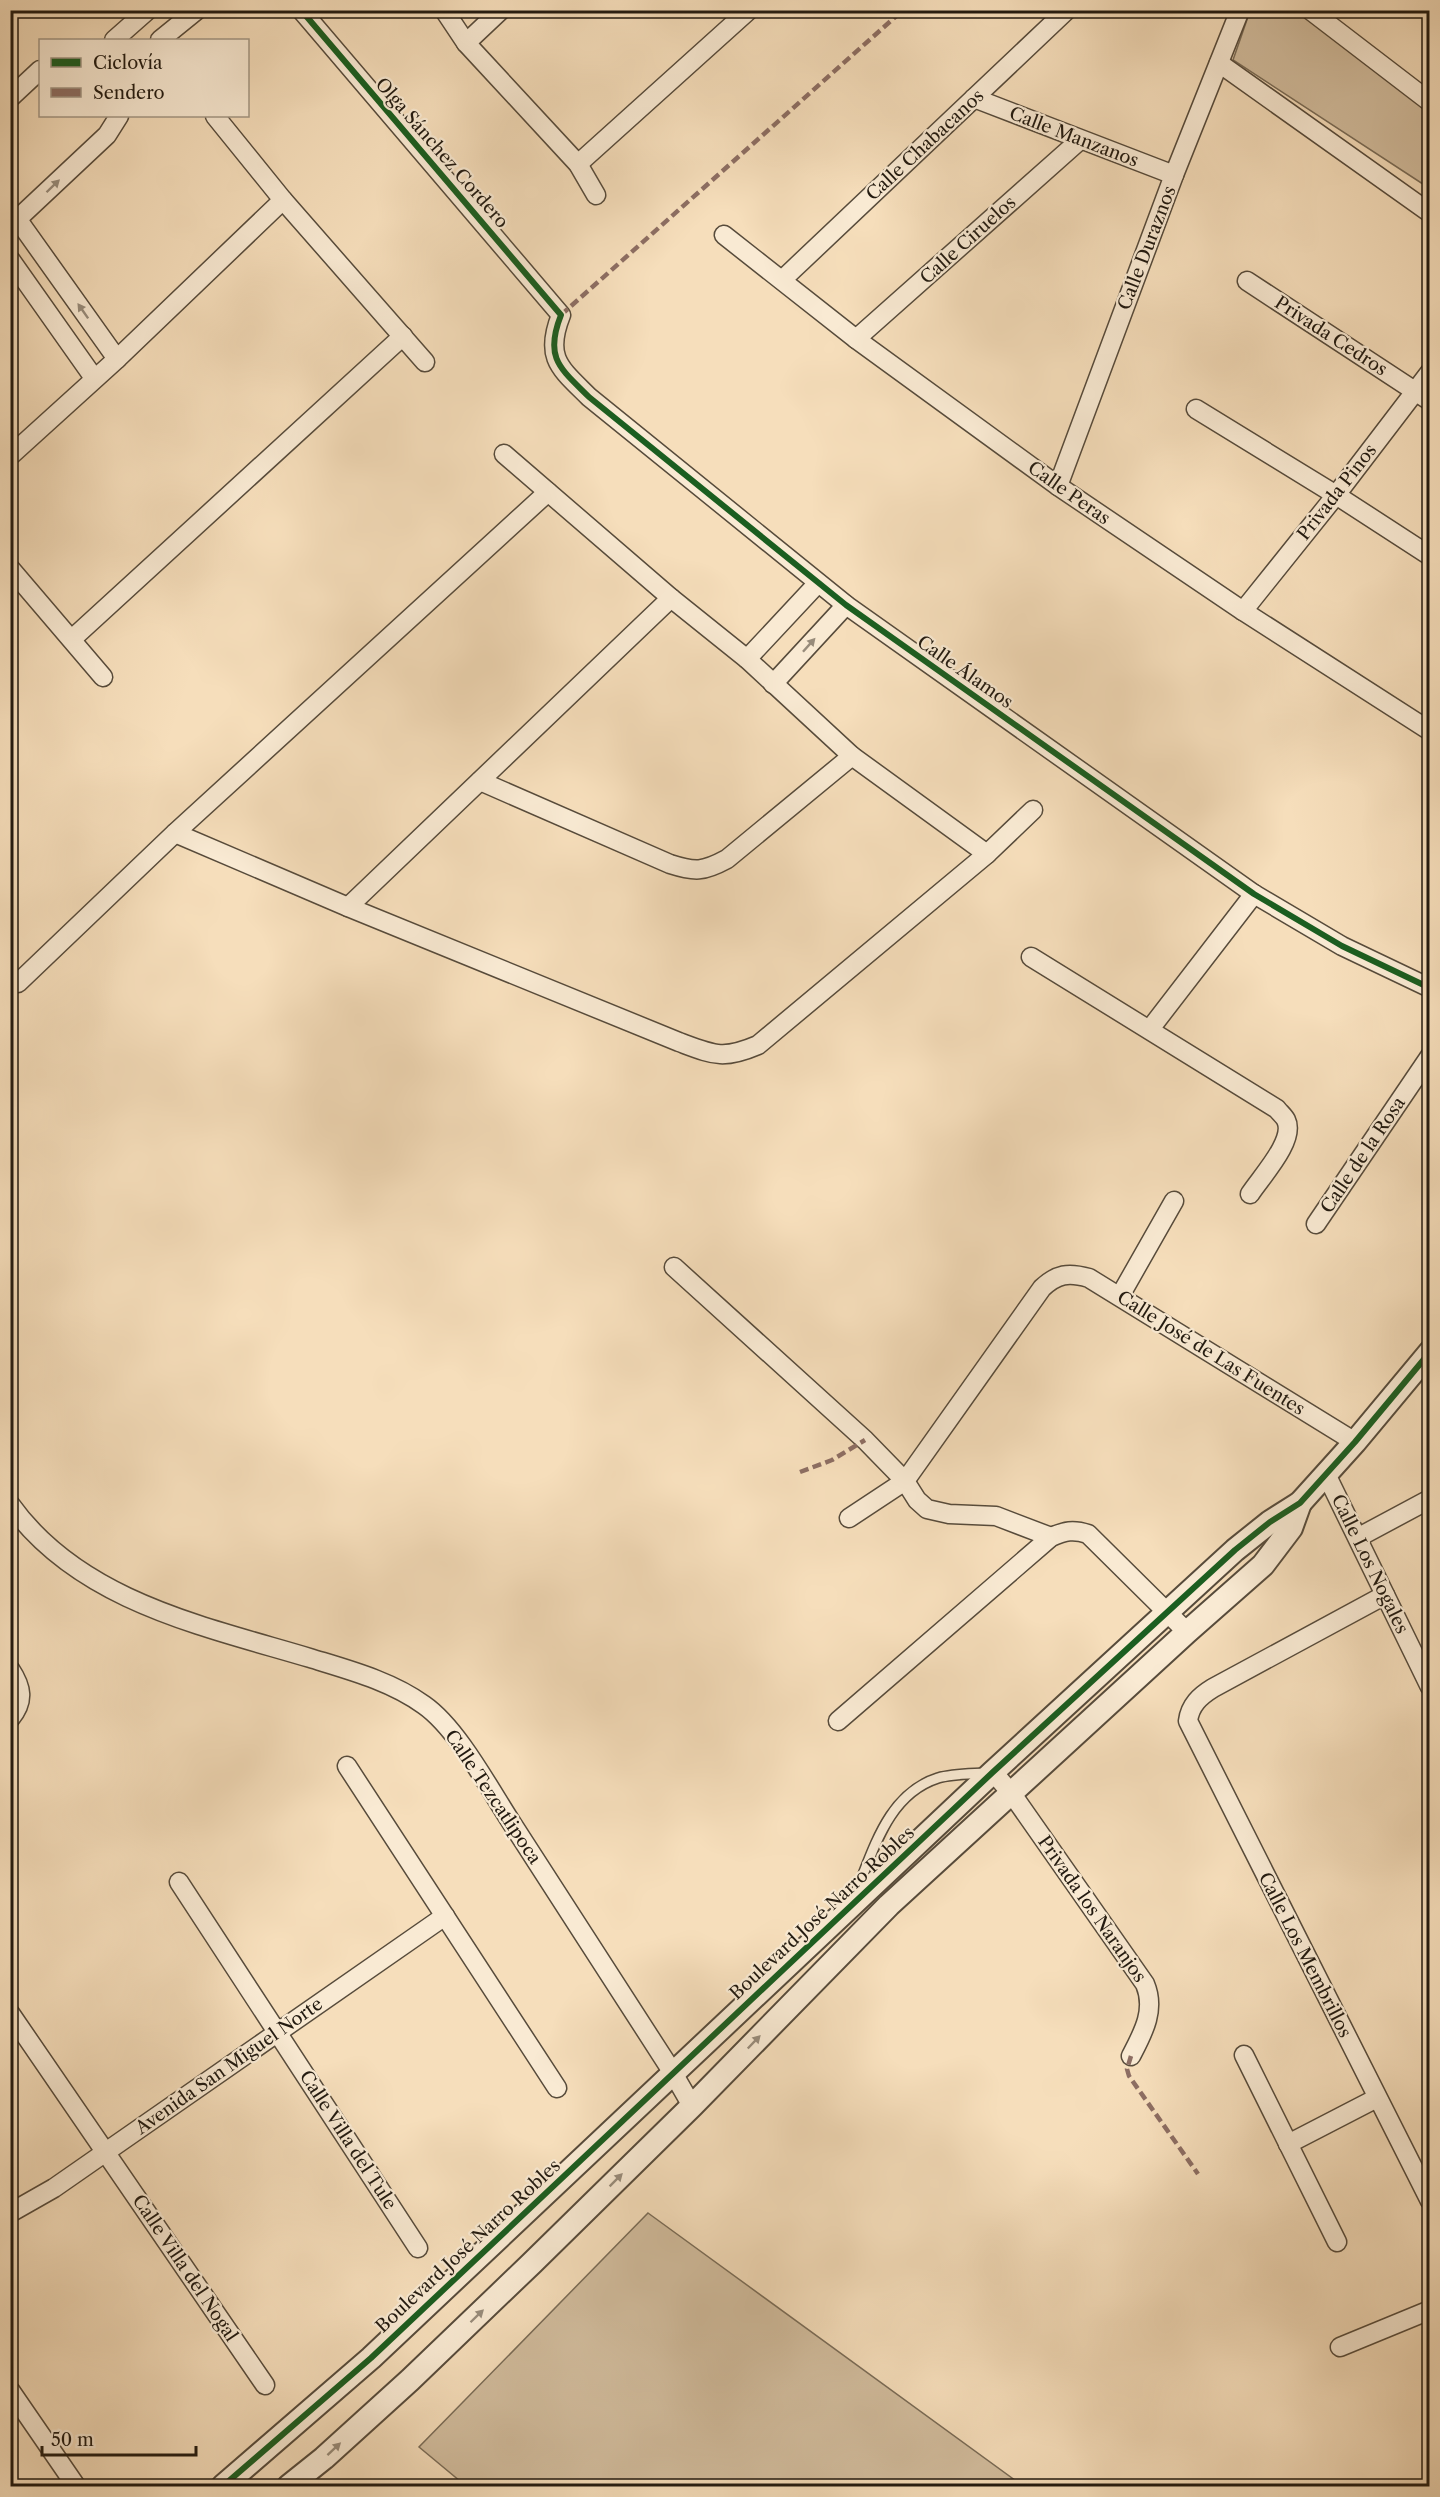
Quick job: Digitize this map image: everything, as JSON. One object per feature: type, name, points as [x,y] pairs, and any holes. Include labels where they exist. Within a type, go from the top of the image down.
[{"type":"street","points":[[115,39],[148,10]]},
{"type":"street","points":[[161,39],[197,10]]},
{"type":"street","name":"Olga Sánchez Cordero","points":[[301,10],[561,315]]},
{"type":"street","points":[[444,10],[466,43],[578,164],[596,195]]},
{"type":"street","points":[[466,43],[501,10]]},
{"type":"street","points":[[578,164],[749,10]]},
{"type":"street","name":"Calle Chabacanos","points":[[782,280],[1067,10]]},
{"type":"street","name":"Calle Duraznos","points":[[1058,486],[1174,176],[1240,10]]},
{"type":"street","points":[[1311,10],[1430,102]]},
{"type":"street","points":[[1219,63],[1430,213]]},
{"type":"street","points":[[10,98],[39,71]]},
{"type":"street","name":"Calle Manzanos","points":[[974,98],[1174,176]]},
{"type":"street","points":[[117,359],[14,223],[107,135],[118,117]]},
{"type":"street","points":[[216,117],[283,200],[425,362]]},
{"type":"street","name":"Calle Ciruelos","points":[[856,339],[1080,140]]},
{"type":"street","points":[[10,456],[117,359],[283,200]]},
{"type":"street","name":"Calle Peras","points":[[724,235],[856,339],[1058,486],[1243,611],[1430,731]]},
{"type":"street","points":[[10,259],[94,378]]},
{"type":"street","name":"Privada Cedros","points":[[1246,281],[1422,396]]},
{"type":"street","name":"Calle Álamos","points":[[561,315],[555,329],[552,348],[557,362],[567,375],[589,397],[846,605],[1254,894],[1342,946],[1430,988]]},
{"type":"street","points":[[72,639],[403,336]]},
{"type":"street","name":"Privada Pinos","points":[[1243,611],[1276,567],[1422,396],[1430,372]]},
{"type":"street","points":[[1196,409],[1430,556]]},
{"type":"street","points":[[504,454],[671,598],[747,659],[852,756],[987,854]]},
{"type":"street","points":[[18,983],[175,832],[548,492]]},
{"type":"street","points":[[10,568],[103,677]]},
{"type":"street","points":[[747,659],[818,583]]},
{"type":"street","points":[[348,907],[671,598]]},
{"type":"street","points":[[773,684],[846,605]]},
{"type":"street","points":[[480,781],[670,864],[692,870],[709,869],[727,859],[852,756]]},
{"type":"street","points":[[175,832],[348,907],[679,1042],[709,1053],[736,1054],[758,1045],[987,854],[1033,810]]},
{"type":"street","points":[[1150,1029],[1254,894]]},
{"type":"street","points":[[1031,957],[1277,1109],[1286,1119],[1288,1131],[1286,1142],[1250,1194]]},
{"type":"street","name":"Calle de la Rosa","points":[[1317,1224],[1430,1056]]},
{"type":"street","points":[[1120,1296],[1174,1201]]},
{"type":"street","points":[[674,1268],[865,1440],[905,1481],[917,1500],[927,1509],[949,1514],[996,1516],[1051,1537]]},
{"type":"street","name":"Calle José de Las Fuentes","points":[[905,1481],[1042,1288],[1053,1278],[1062,1274],[1075,1274],[1089,1278],[1355,1442]]},
{"type":"street","name":"Boulevard José Narro Robles","points":[[223,2487],[371,2358],[993,1772],[1235,1550],[1270,1522],[1300,1503],[1355,1442],[1430,1352]]},
{"type":"street","name":"Calle Los Nogales","points":[[1326,1474],[1359,1537],[1430,1687]]},
{"type":"street","points":[[849,1518],[905,1481]]},
{"type":"street","points":[[1359,1537],[1430,1499]]},
{"type":"street","name":"Boulevard José Narro Robles","points":[[289,2487],[418,2372],[692,2106],[889,1905],[1263,1565],[1291,1528],[1300,1503]]},
{"type":"street","name":"Calle Tezcatlipoca","points":[[10,1504],[22,1520],[50,1548],[103,1585],[137,1602],[190,1622],[334,1665],[394,1687],[426,1706],[468,1755],[692,2106]]},
{"type":"street","points":[[838,1721],[1051,1537],[1074,1530],[1088,1534],[1187,1632]]},
{"type":"street","name":"Calle Los Membrillos","points":[[1385,1595],[1200,1696],[1191,1708],[1189,1717],[1190,1726],[1430,2201]]},
{"type":"street","points":[[10,1669],[19,1682],[21,1695],[19,1705],[10,1719]]},
{"type":"street","points":[[347,1766],[557,2088]]},
{"type":"street","name":"Privada los Naranjos","points":[[993,1772],[1012,1794],[1145,1984],[1150,1997],[1148,2020],[1131,2056]]},
{"type":"street","name":"Calle Villa del Tule","points":[[179,1882],[418,2248]]},
{"type":"street","name":"Avenida San Miguel Norte","points":[[10,2213],[54,2188],[445,1916]]},
{"type":"street","name":"Calle Villa del Nogal","points":[[10,2013],[265,2385]]},
{"type":"street","points":[[1244,2055],[1337,2242]]},
{"type":"street","points":[[1288,2144],[1377,2098]]},
{"type":"street","points":[[1340,2347],[1430,2310]]},
{"type":"street","points":[[10,2390],[76,2487]]},
{"type":"lane","points":[[849,1908],[886,1821],[906,1797],[926,1783],[941,1777],[993,1772]]},
{"type":"shaded area","points":[[1250,11],[1303,11],[1429,109],[1429,188],[1233,60]]},
{"type":"shaded area","points":[[648,2213],[1023,2486],[466,2486],[419,2447]]},
{"type":"marked path","points":[[561,315],[903,10]]},
{"type":"marked path","points":[[800,1472],[832,1460],[865,1440]]},
{"type":"marked path","points":[[1131,2056],[1127,2069],[1129,2076],[1198,2174]]},
{"type":"cycle path","points":[[301,10],[561,315],[554,342],[558,361],[563,370],[589,397],[846,605],[1254,894],[1342,946],[1430,988]]},
{"type":"cycle path","points":[[223,2486],[371,2358],[993,1772],[1235,1550],[1270,1522],[1300,1503],[1355,1442],[1430,1352]]}]
